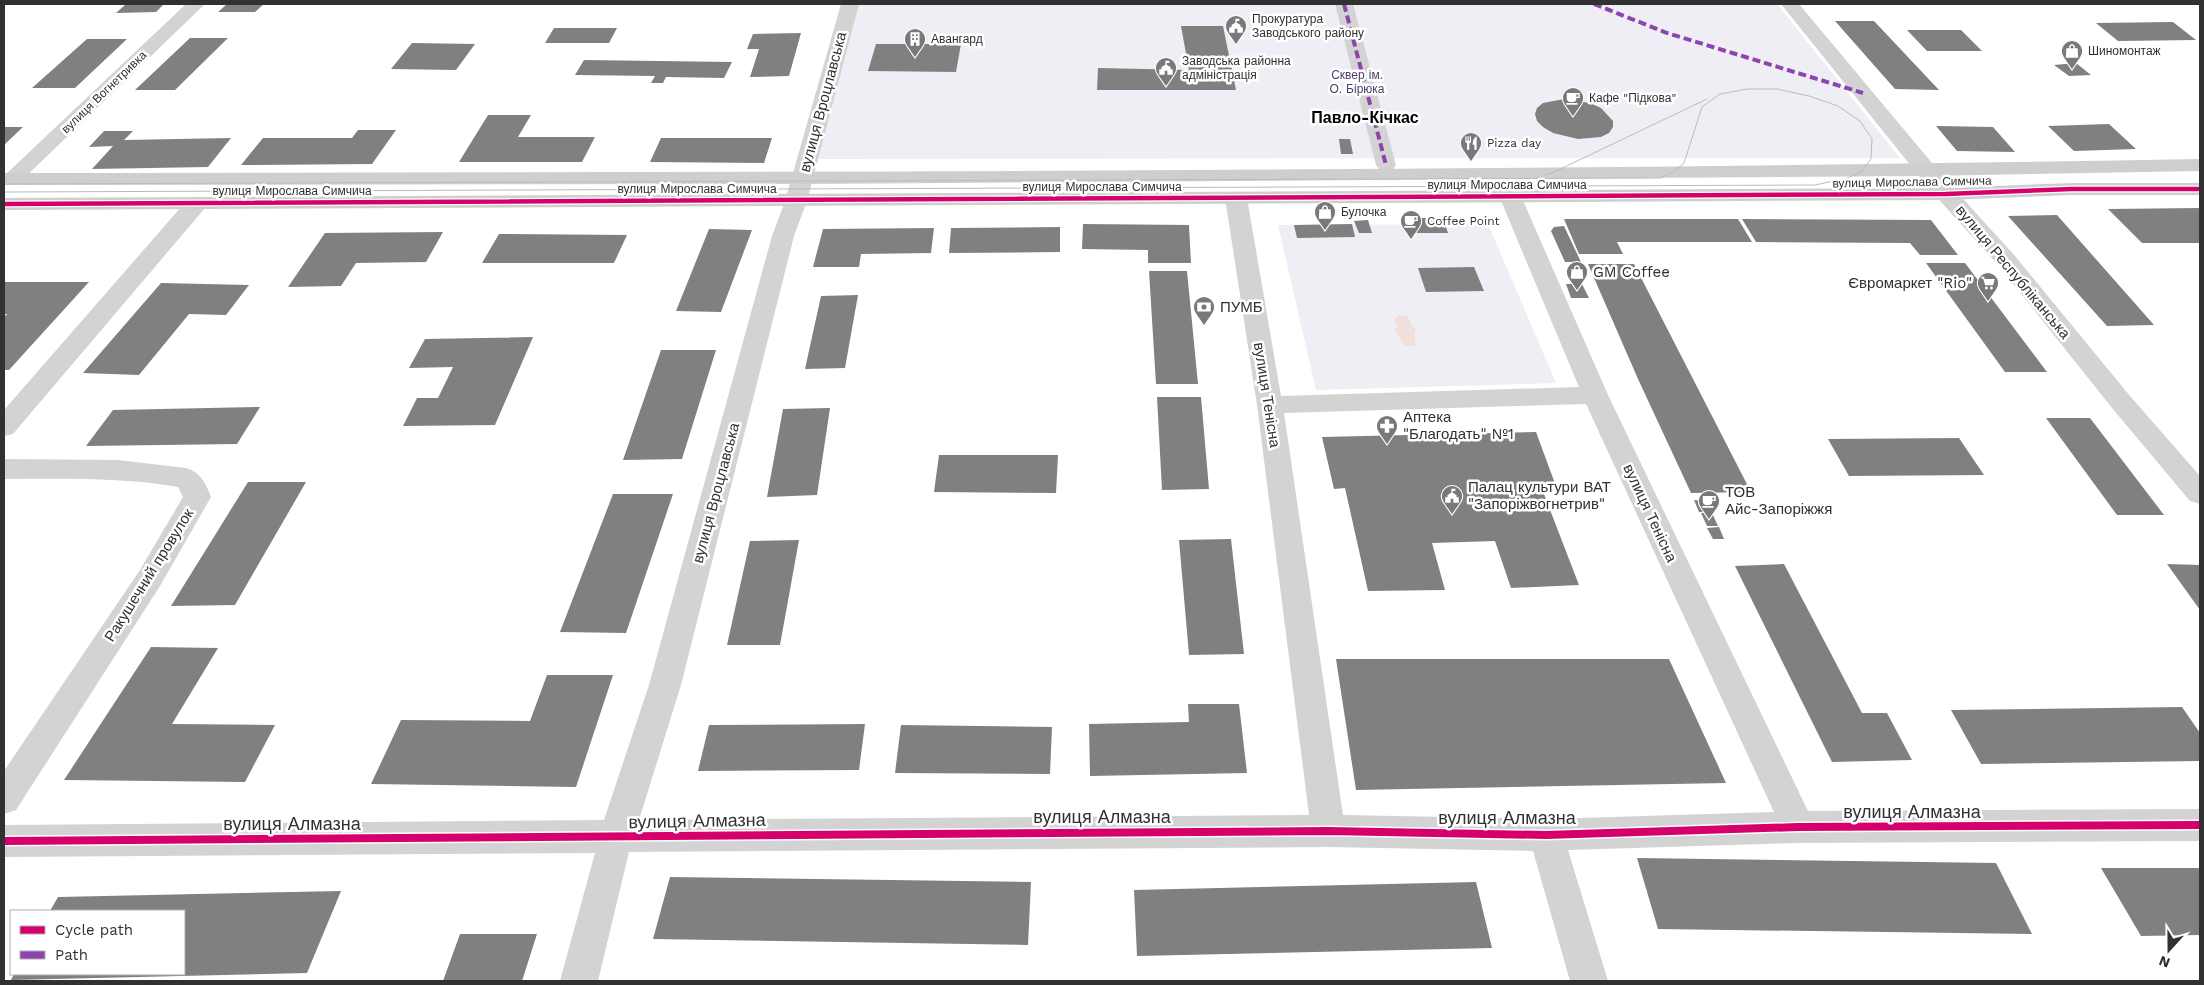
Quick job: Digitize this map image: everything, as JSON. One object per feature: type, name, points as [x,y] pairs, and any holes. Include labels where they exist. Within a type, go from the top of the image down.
[{"type":"street","name":"вулиця Вогнетривка","points":[[8,179],[196,4]]},
{"type":"street","name":"вулиця Вроцлавська","points":[[579,981],[616,837],[665,685],[784,236],[799,189],[850,4]]},
{"type":"street","points":[[1344,4],[1386,165]]},
{"type":"street","name":"вулиця Республіканська","points":[[1790,4],[1946,194],[2007,262],[2121,402],[2200,494]]},
{"type":"street","name":"вулиця Мирослава Симчича","points":[[4,204],[197,203],[799,189],[2200,165]]},
{"type":"street","name":"вулиця Мирослава Симчича","points":[[8,179],[799,189],[1236,198],[1946,194],[2072,189],[2200,189]]},
{"type":"street","name":"вулиця Тенісна","points":[[1510,196],[1595,395],[1798,827]]},
{"type":"street","name":"вулиця Тенісна","points":[[1236,198],[1270,405],[1328,831]]},
{"type":"street","points":[[4,427],[197,203]]},
{"type":"street","points":[[1270,405],[1595,395]]},
{"type":"street","name":"Ракушечний провулок","points":[[4,469],[100,468],[166,474],[186,478],[194,488],[196,497],[184,522],[150,578],[4,799]]},
{"type":"street","name":"вулиця Алмазна","points":[[4,841],[1328,831],[1546,835],[1798,827],[2200,826]]},
{"type":"street","points":[[1546,835],[1589,981]]},
{"type":"green space","name":"Сквер ім. О. Бірюка","points":[[850,4],[1777,4],[1900,158],[814,159]]},
{"type":"green space","points":[[1488,224],[1556,383],[1316,390],[1278,225]]},
{"type":"shaded area","points":[[1399,315],[1407,316],[1412,326],[1416,329],[1414,335],[1416,346],[1405,346],[1395,331],[1397,327],[1394,319]]},
{"type":"building","points":[[126,4],[164,4],[156,12],[116,13]]},
{"type":"building","points":[[227,4],[264,4],[255,12],[218,12]]},
{"type":"building","points":[[1835,21],[1874,21],[1939,90],[1895,89]]},
{"type":"building","points":[[2173,22],[2196,40],[2118,41],[2096,23]]},
{"type":"building","points":[[1181,26],[1223,26],[1236,90],[1097,90],[1098,68],[1189,70]]},
{"type":"building","points":[[554,28],[617,28],[609,43],[545,43]]},
{"type":"building","points":[[1907,30],[1961,30],[1982,51],[1927,51]]},
{"type":"building","points":[[801,33],[789,76],[750,77],[759,49],[747,49],[753,34]]},
{"type":"building","points":[[190,38],[228,38],[175,90],[135,90]]},
{"type":"building","points":[[87,39],[127,39],[75,88],[32,88]]},
{"type":"building","points":[[412,43],[475,44],[456,70],[391,69]]},
{"type":"building","name":"Авангард","points":[[876,44],[961,44],[956,72],[868,71]]},
{"type":"building","points":[[584,60],[732,62],[724,78],[666,77],[663,83],[651,83],[655,76],[575,75]]},
{"type":"building","name":"Шиномонтаж","points":[[2076,63],[2091,75],[2069,76],[2054,65]]},
{"type":"building","name":"Кафе \"Підкова\"","points":[[1564,99],[1590,103],[1601,108],[1613,121],[1613,127],[1609,133],[1601,137],[1578,139],[1553,133],[1543,127],[1537,121],[1535,114],[1537,108],[1543,103]]},
{"type":"building","points":[[488,115],[531,115],[518,137],[595,137],[582,162],[459,162]]},
{"type":"building","points":[[2109,124],[2136,149],[2074,151],[2048,126]]},
{"type":"building","points":[[1936,126],[1993,127],[2015,152],[1957,151]]},
{"type":"building","points":[[4,127],[23,127],[4,145]]},
{"type":"building","points":[[358,130],[396,130],[372,164],[241,165],[263,138],[352,138]]},
{"type":"building","points":[[104,131],[133,131],[124,140],[231,138],[208,167],[92,169],[113,146],[89,147]]},
{"type":"building","points":[[661,138],[772,138],[764,163],[650,162]]},
{"type":"building","points":[[1339,139],[1350,139],[1353,154],[1341,154]]},
{"type":"building","points":[[2200,208],[2200,243],[2142,243],[2108,209]]},
{"type":"building","points":[[2057,215],[2154,325],[2107,326],[2008,216]]},
{"type":"building","points":[[1404,218],[1443,218],[1448,233],[1408,233]]},
{"type":"building","points":[[1564,219],[1738,219],[1752,242],[1617,242],[1623,254],[1579,254]]},
{"type":"building","points":[[1742,219],[1931,220],[1958,255],[1920,255],[1910,243],[1756,242]]},
{"type":"building","points":[[1368,220],[1372,233],[1359,233],[1354,221]]},
{"type":"building","points":[[1083,224],[1189,225],[1191,263],[1148,263],[1148,250],[1082,249]]},
{"type":"building","name":"Булочка","points":[[1352,224],[1355,237],[1297,238],[1294,225]]},
{"type":"building","points":[[1564,226],[1581,262],[1565,262],[1551,231],[1554,227]]},
{"type":"building","points":[[1060,227],[1060,252],[949,253],[951,228]]},
{"type":"building","points":[[934,228],[931,253],[861,254],[859,267],[813,267],[823,229]]},
{"type":"building","points":[[709,229],[752,230],[721,312],[676,311]]},
{"type":"building","points":[[443,232],[426,262],[356,263],[341,286],[288,287],[325,233]]},
{"type":"building","points":[[499,234],[627,235],[614,263],[482,263]]},
{"type":"building","points":[[1926,263],[1965,263],[2047,372],[2005,372]]},
{"type":"building","points":[[1588,264],[1634,264],[1751,492],[1691,493],[1638,379]]},
{"type":"building","points":[[1474,267],[1484,291],[1426,292],[1418,268]]},
{"type":"building","points":[[1149,271],[1187,271],[1198,384],[1156,384]]},
{"type":"building","points":[[4,282],[89,282],[9,370],[4,370],[4,317],[7,314],[4,314]]},
{"type":"building","points":[[161,283],[249,285],[226,315],[189,314],[139,375],[83,373]]},
{"type":"building","name":"GM Coffee","points":[[1566,284],[1582,284],[1589,298],[1571,298]]},
{"type":"building","points":[[858,295],[845,368],[805,369],[821,296]]},
{"type":"building","points":[[533,337],[495,425],[403,426],[417,398],[438,398],[453,367],[409,368],[425,339]]},
{"type":"building","points":[[661,350],[716,350],[682,459],[623,460]]},
{"type":"building","points":[[1157,397],[1201,397],[1209,489],[1162,490]]},
{"type":"building","points":[[260,407],[237,444],[86,446],[113,410]]},
{"type":"building","points":[[830,408],[817,495],[767,497],[783,409]]},
{"type":"building","points":[[2046,418],[2090,418],[2164,515],[2117,515]]},
{"type":"building","name":"Палац культури ВАТ \"Запоріжвогнетрив\"","points":[[1536,432],[1557,489],[1542,489],[1579,585],[1511,588],[1495,541],[1432,543],[1445,590],[1368,591],[1345,488],[1334,489],[1322,437]]},
{"type":"building","points":[[1959,438],[1984,475],[1849,476],[1828,439]]},
{"type":"building","points":[[939,455],[1058,455],[1056,493],[934,492]]},
{"type":"building","points":[[248,482],[306,482],[235,605],[171,606]]},
{"type":"building","points":[[613,494],[673,494],[626,633],[560,632]]},
{"type":"building","points":[[1694,500],[1707,501],[1712,512],[1699,512]]},
{"type":"building","name":"ТОВ Айс-Запоріжжя","points":[[1701,513],[1712,513],[1718,526],[1707,526]]},
{"type":"building","points":[[1719,527],[1724,539],[1713,539],[1707,528]]},
{"type":"building","points":[[1231,539],[1244,654],[1189,655],[1179,540]]},
{"type":"building","points":[[799,540],[780,645],[727,645],[750,541]]},
{"type":"building","points":[[1784,564],[1862,713],[1887,713],[1912,760],[1832,762],[1735,566]]},
{"type":"building","points":[[2167,564],[2200,565],[2200,610]]},
{"type":"building","points":[[151,647],[218,648],[172,724],[275,725],[245,782],[64,780]]},
{"type":"building","points":[[1336,659],[1669,659],[1726,783],[1356,790]]},
{"type":"building","points":[[547,675],[613,675],[576,787],[371,784],[401,720],[530,721]]},
{"type":"building","points":[[1188,704],[1239,704],[1247,773],[1090,776],[1089,724],[1189,722]]},
{"type":"building","points":[[2182,707],[2200,733],[2200,761],[1981,764],[1951,710]]},
{"type":"building","points":[[865,724],[859,770],[698,771],[709,725]]},
{"type":"building","points":[[901,725],[1052,727],[1050,774],[895,773]]},
{"type":"building","points":[[1637,858],[1996,863],[2032,934],[1658,929]]},
{"type":"building","points":[[2101,868],[2200,868],[2200,935],[2141,936]]},
{"type":"building","points":[[670,877],[1031,882],[1028,945],[653,939]]},
{"type":"building","points":[[1476,882],[1492,948],[1137,956],[1134,890]]},
{"type":"building","points":[[341,891],[307,973],[11,980],[14,975],[185,975],[185,910],[51,910],[58,897]]},
{"type":"building","points":[[460,934],[537,934],[522,981],[443,981]]},
{"type":"tram line","points":[[4,184],[1661,178],[1675,171],[1684,163],[1702,107],[1720,94],[1747,89],[1777,89],[1809,96],[1838,106],[1860,121],[1872,139],[1871,159],[1861,172],[1848,178],[1815,185],[4,192]]},
{"type":"tram line","points":[[1544,175],[1552,173],[1707,99]]},
{"type":"marked path","points":[[1344,4],[1386,165]]},
{"type":"marked path","points":[[1594,4],[1667,33],[1863,93]]},
{"type":"cycle path","points":[[4,204],[1946,194],[2072,189],[2200,189]]},
{"type":"cycle path","points":[[4,841],[1328,831],[1546,835],[1798,827],[2200,825]]},
{"type":"place","name":"Прокуратура Заводського району","points":[[1236,45]]},
{"type":"place","name":"Авангард","points":[[915,58]]},
{"type":"place","name":"Шиномонтаж","points":[[2072,70]]},
{"type":"place","name":"Заводська районна адміністрація","points":[[1166,87]]},
{"type":"place","name":"Кафе \"Підкова\"","points":[[1573,117]]},
{"type":"place","name":"Pizza day","points":[[1471,162]]},
{"type":"place","name":"Булочка","points":[[1325,231]]},
{"type":"place","name":"Coffee Point","points":[[1411,240]]},
{"type":"place","name":"GM Coffee","points":[[1577,291]]},
{"type":"place","name":"Євромаркет \"Rio\"","points":[[1988,302]]},
{"type":"place","name":"ПУМБ","points":[[1204,326]]},
{"type":"place","name":"Аптека \"Благодать\" №1","points":[[1387,445]]},
{"type":"place","name":"Палац культури ВАТ \"Запоріжвогнетрив\"","points":[[1452,515]]},
{"type":"place","name":"ТОВ Айс-Запоріжжя","points":[[1709,520]]},
{"type":"district","name":"Павло-Кічкас","points":[[1365,117]]}]
